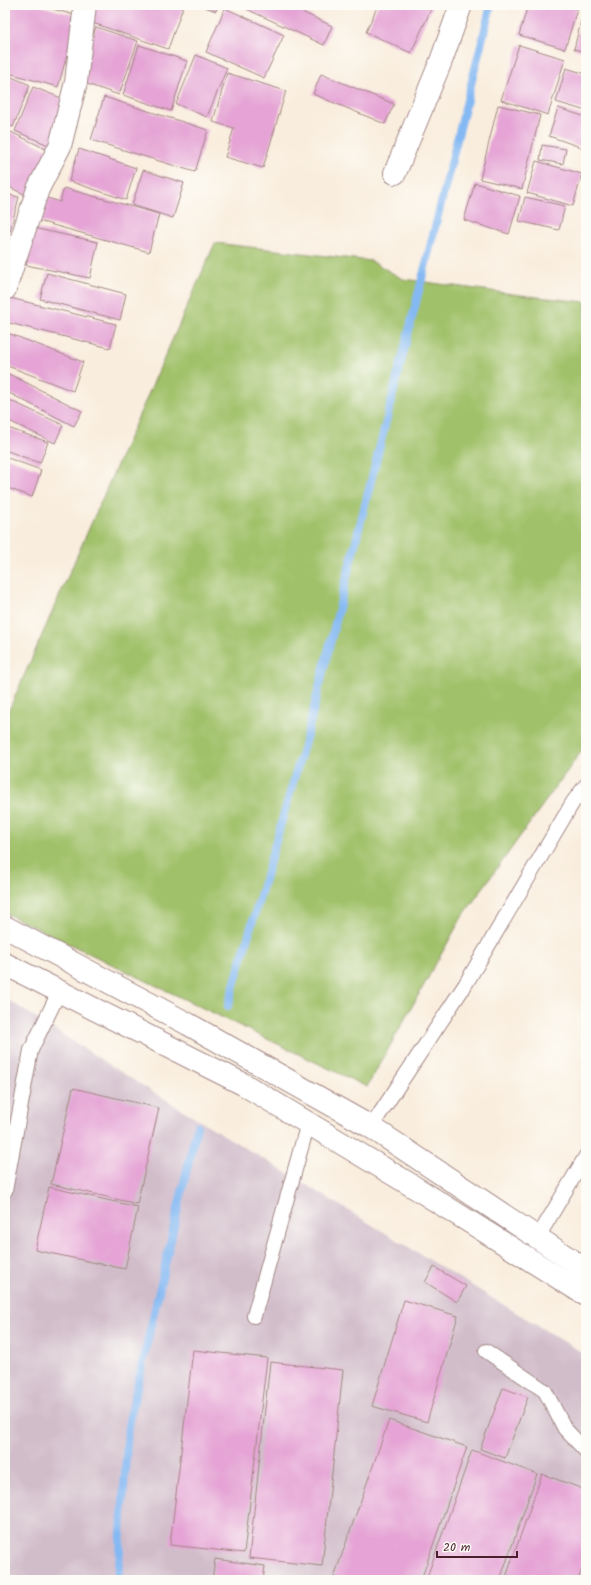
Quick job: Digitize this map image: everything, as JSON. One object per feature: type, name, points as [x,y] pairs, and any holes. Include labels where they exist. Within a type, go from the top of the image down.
[{"type":"street","points":[[5,289],[38,189],[60,146],[76,82],[85,5]]},
{"type":"street","points":[[395,173],[441,61],[461,5]]},
{"type":"street","points":[[5,927],[188,1024],[370,1127],[586,1270]]},
{"type":"street","points":[[5,964],[243,1084],[411,1185],[586,1295]]},
{"type":"lane","points":[[370,1127],[465,985],[573,802],[586,785]]},
{"type":"lane","points":[[5,1191],[31,1050],[59,992]]},
{"type":"lane","points":[[254,1316],[308,1123]]},
{"type":"lane","points":[[538,1237],[586,1156]]},
{"type":"lane","points":[[486,1351],[545,1391],[565,1429],[586,1451]]},
{"type":"shaded area","points":[[5,998],[135,1081],[586,1355],[586,1580],[5,1580]]},
{"type":"green space","points":[[215,243],[371,261],[403,279],[528,296],[586,302],[586,745],[462,917],[367,1087],[5,913],[5,719]]},
{"type":"building","points":[[8,5],[38,5],[78,16],[58,87],[5,72],[5,16]]},
{"type":"building","points":[[92,5],[176,5],[183,7],[168,49],[87,21]]},
{"type":"building","points":[[199,5],[218,5],[216,11]]},
{"type":"building","points":[[238,5],[287,5],[332,26],[324,45]]},
{"type":"building","points":[[378,5],[433,5],[411,53],[366,32]]},
{"type":"building","points":[[528,5],[578,6],[565,49],[519,35]]},
{"type":"building","points":[[586,5],[586,52],[574,49]]},
{"type":"building","points":[[225,8],[284,35],[264,78],[206,52]]},
{"type":"building","points":[[96,27],[138,41],[119,95],[78,81]]},
{"type":"building","points":[[139,45],[187,61],[171,111],[123,95]]},
{"type":"building","points":[[519,45],[565,59],[548,115],[501,100]]},
{"type":"building","points":[[196,55],[227,68],[207,117],[176,104]]},
{"type":"building","points":[[566,68],[586,74],[586,111],[556,102]]},
{"type":"building","points":[[227,73],[286,91],[263,168],[225,157],[234,128],[213,122]]},
{"type":"building","points":[[5,74],[30,85],[13,127],[5,124]]},
{"type":"building","points":[[321,74],[394,104],[385,124],[313,94]]},
{"type":"building","points":[[33,87],[69,101],[51,146],[15,131]]},
{"type":"building","points":[[104,97],[208,130],[195,172],[91,140]]},
{"type":"building","points":[[498,105],[540,115],[522,189],[480,179]]},
{"type":"building","points":[[558,108],[586,117],[586,140],[583,148],[549,136]]},
{"type":"building","points":[[5,129],[50,151],[28,196],[5,185]]},
{"type":"building","points":[[542,145],[566,149],[563,164],[540,160]]},
{"type":"building","points":[[79,149],[136,168],[126,200],[69,181]]},
{"type":"building","points":[[536,161],[582,174],[573,206],[527,193]]},
{"type":"building","points":[[143,170],[184,183],[173,218],[132,205]]},
{"type":"building","points":[[475,183],[520,196],[509,234],[464,220]]},
{"type":"building","points":[[64,188],[159,214],[149,252],[35,220],[41,196],[60,202]]},
{"type":"building","points":[[5,194],[19,197],[10,231],[5,230]]},
{"type":"building","points":[[525,197],[565,206],[559,230],[519,221]]},
{"type":"building","points":[[33,228],[98,242],[90,278],[26,265]]},
{"type":"building","points":[[47,273],[126,294],[120,320],[40,299]]},
{"type":"building","points":[[10,298],[116,324],[110,348],[5,322]]},
{"type":"building","points":[[5,332],[83,362],[73,391],[5,365]]},
{"type":"building","points":[[9,374],[82,411],[74,426],[5,391],[5,382]]},
{"type":"building","points":[[5,398],[63,425],[55,443],[5,419]]},
{"type":"building","points":[[5,427],[48,442],[40,463],[5,450]]},
{"type":"building","points":[[5,457],[41,470],[32,497],[5,487]]},
{"type":"building","points":[[73,1088],[159,1108],[137,1204],[51,1184]]},
{"type":"building","points":[[49,1187],[138,1207],[125,1269],[35,1250]]},
{"type":"building","points":[[434,1267],[466,1286],[457,1302],[425,1282]]},
{"type":"building","points":[[404,1300],[458,1316],[427,1422],[372,1406]]},
{"type":"building","points":[[193,1350],[267,1358],[244,1553],[170,1545]]},
{"type":"building","points":[[270,1362],[343,1370],[322,1566],[249,1558]]},
{"type":"building","points":[[503,1388],[528,1397],[505,1458],[480,1449]]},
{"type":"building","points":[[389,1420],[467,1447],[421,1580],[333,1580]]},
{"type":"building","points":[[472,1450],[537,1474],[500,1580],[426,1580]]},
{"type":"building","points":[[542,1474],[586,1490],[586,1558],[578,1580],[505,1580]]},
{"type":"building","points":[[215,1559],[265,1566],[263,1580],[212,1580]]},
{"type":"waterway","points":[[228,1006],[308,731],[491,5]]},
{"type":"waterway","points":[[118,1580],[128,1426],[197,1126]]}]
